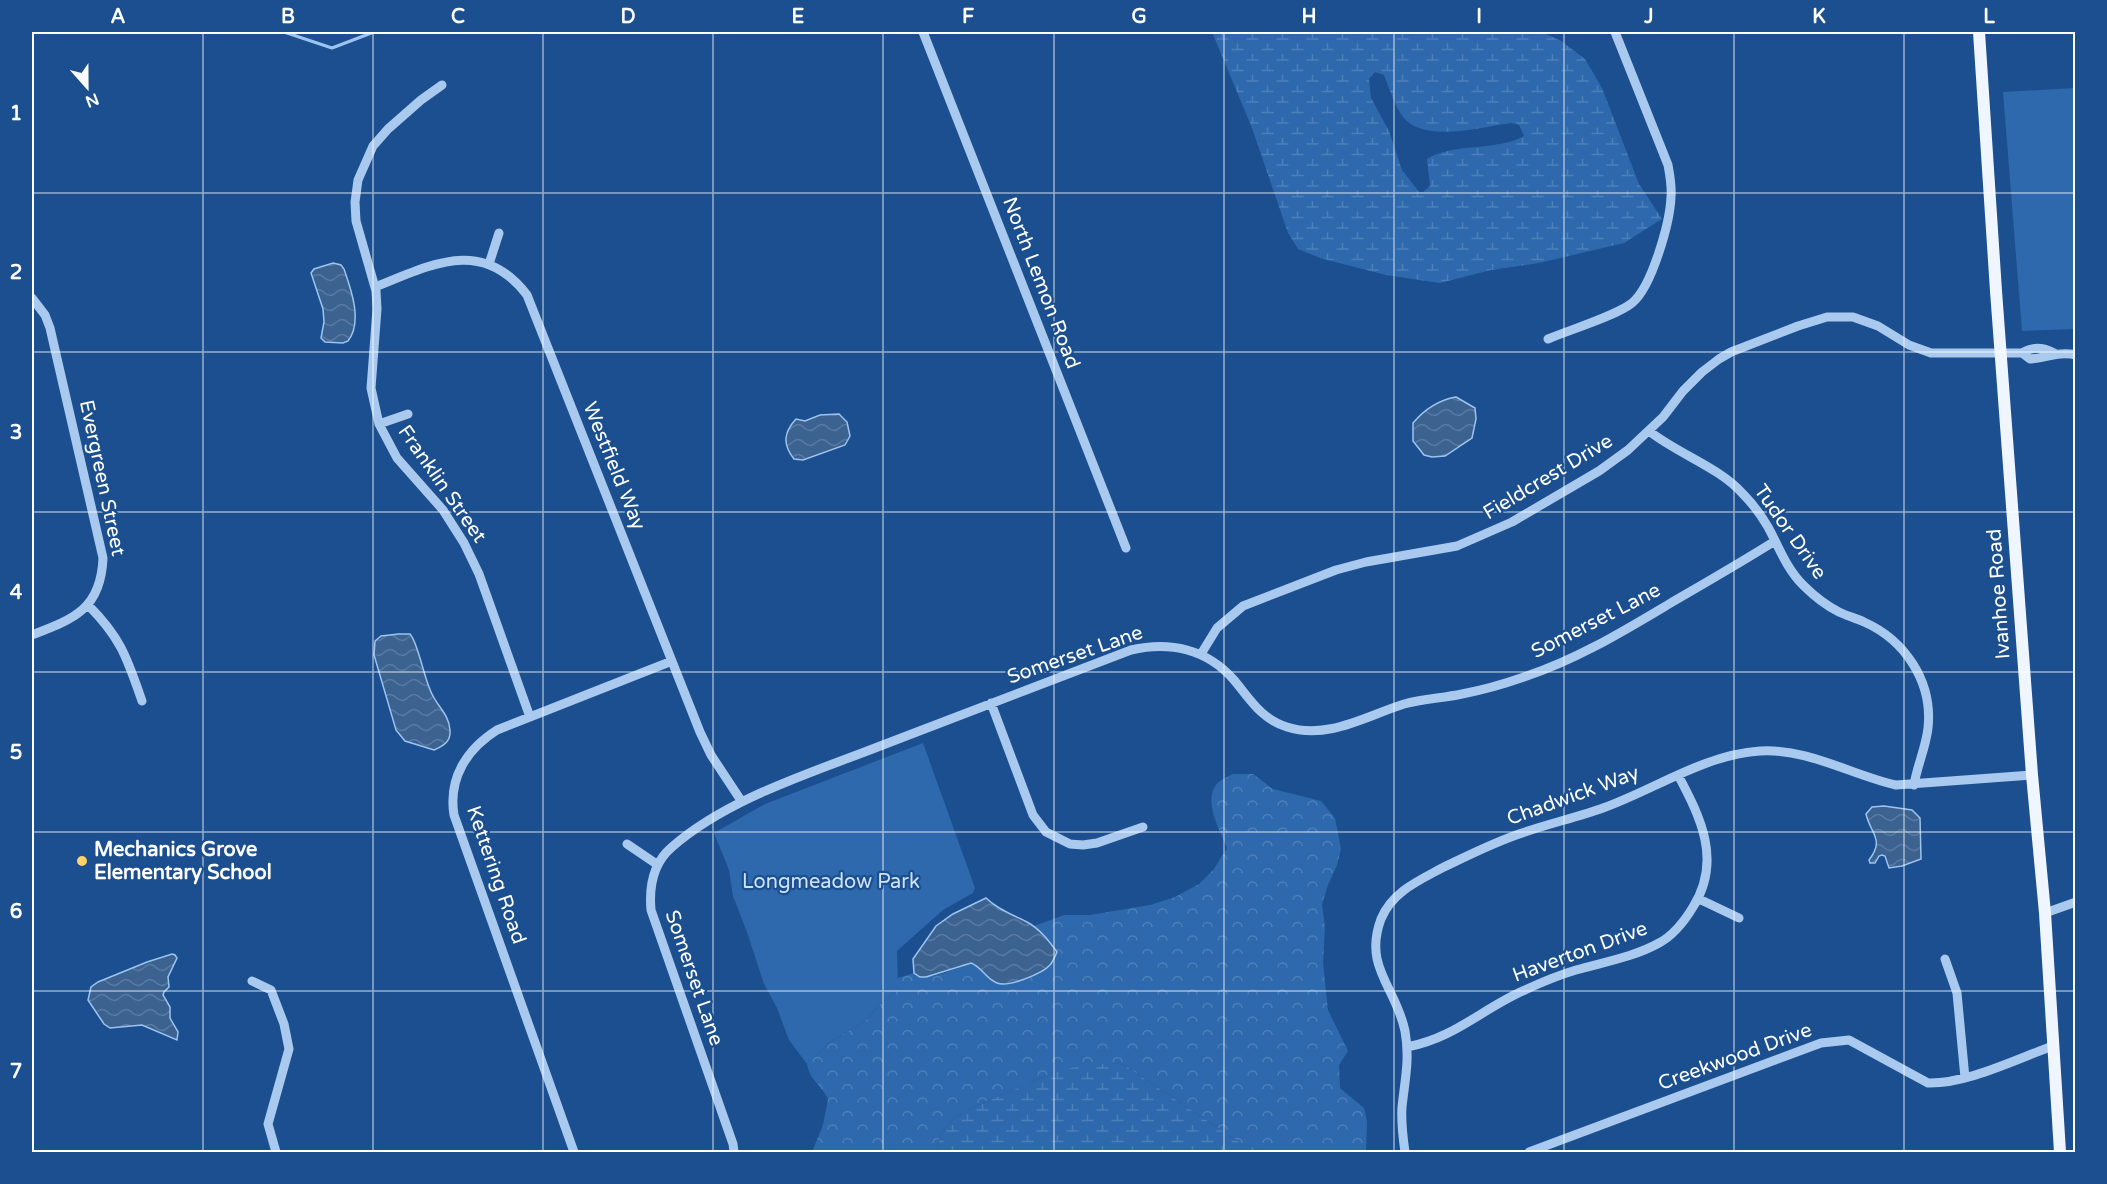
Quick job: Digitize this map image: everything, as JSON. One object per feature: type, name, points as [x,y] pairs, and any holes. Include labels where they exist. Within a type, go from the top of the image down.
[{"type":"main road","name":"Ivanhoe Road","points":[[1979,32],[2032,775],[2045,913],[2060,1152]]},
{"type":"street","name":"North Lemon Road","points":[[923,32],[1126,548]]},
{"type":"street","points":[[1548,339],[1623,308],[1641,295],[1649,282],[1669,212],[1671,181],[1668,165],[1615,32]]},
{"type":"street","name":"Franklin Street","points":[[442,85],[388,129],[373,146],[358,180],[355,202],[356,221],[375,287],[378,309],[371,388],[379,424],[397,458],[443,510],[464,543],[479,574],[530,717]]},
{"type":"street","points":[[489,264],[499,233]]},
{"type":"street","name":"Westfield Way","points":[[375,287],[450,260],[472,260],[489,264],[517,282],[527,295],[700,732],[711,755],[742,802]]},
{"type":"street","name":"Evergreen Street","points":[[32,297],[45,315],[50,328],[103,558],[99,587],[88,605]]},
{"type":"street","name":"Fieldcrest Drive","points":[[1202,654],[1217,628],[1243,606],[1336,570],[1366,562],[1457,546],[1493,532],[1599,471],[1628,450],[1649,431],[1695,378],[1719,359],[1775,334],[1827,317],[1853,317],[1870,322],[1909,345],[1931,353],[2022,353],[2028,349],[2044,347],[2054,353],[2076,356]]},
{"type":"street","points":[[379,424],[408,414]]},
{"type":"street","name":"Tudor Drive","points":[[1649,431],[1663,442],[1724,477],[1741,491],[1758,511],[1786,564],[1816,599],[1840,613],[1864,621],[1883,632],[1898,644],[1912,662],[1926,696],[1929,718],[1914,785]]},
{"type":"street","name":"Somerset Lane","points":[[734,1152],[653,920],[650,894],[658,865],[671,848],[704,824],[766,790],[1144,647],[1174,647],[1202,654],[1211,659],[1233,679],[1256,708],[1275,723],[1302,731],[1337,729],[1408,703],[1463,694],[1506,683],[1570,659],[1620,633],[1774,541]]},
{"type":"street","points":[[32,635],[74,617],[88,605],[105,622],[122,648],[142,701]]},
{"type":"street","name":"Kettering Road","points":[[574,1152],[454,815],[452,806],[455,781],[465,758],[477,744],[498,730],[672,661]]},
{"type":"street","points":[[991,703],[1033,815],[1046,832],[1070,844],[1083,845],[1097,843],[1143,827]]},
{"type":"street","name":"Chadwick Way","points":[[1405,1152],[1402,1107],[1408,1070],[1407,1047],[1399,1010],[1376,957],[1376,940],[1386,909],[1395,897],[1413,883],[1503,840],[1603,808],[1701,764],[1734,754],[1775,751],[1816,759],[1896,786],[2032,775]]},
{"type":"street","name":"Haverton Drive","points":[[1407,1047],[1427,1043],[1454,1032],[1523,990],[1574,970],[1636,953],[1658,944],[1678,928],[1699,899],[1707,866],[1707,848],[1697,810],[1678,775]]},
{"type":"street","points":[[627,844],[658,865]]},
{"type":"street","points":[[1699,899],[1739,918]]},
{"type":"street","points":[[2045,913],[2076,902]]},
{"type":"street","points":[[1946,958],[1957,993],[1965,1078]]},
{"type":"street","points":[[252,981],[271,990],[284,1024],[289,1049],[268,1124],[276,1152]]},
{"type":"street","name":"Creekwood Drive","points":[[1529,1152],[1821,1043],[1849,1040],[1928,1083],[1965,1078],[2053,1046]]},
{"type":"green space","points":[[1212,32],[1542,32],[1561,41],[1585,59],[1602,88],[1639,184],[1662,219],[1624,243],[1539,263],[1491,270],[1440,283],[1386,275],[1320,258],[1298,249],[1288,233],[1252,128]],"holes":[[[1375,72],[1384,75],[1401,114],[1410,123],[1422,129],[1452,132],[1511,123],[1519,125],[1524,136],[1501,144],[1450,150],[1427,159],[1430,186],[1423,192],[1419,192],[1402,170],[1389,131],[1371,98],[1369,79]]]},
{"type":"green space","points":[[2075,88],[2075,329],[2022,331],[2003,92]]},
{"type":"green space","name":"Longmeadow Park","points":[[923,743],[975,888],[973,893],[943,910],[897,951],[898,984],[895,992],[867,1019],[829,1043],[807,1064],[789,1040],[777,1008],[764,984],[733,896],[729,870],[714,833],[765,804]]},
{"type":"green space","points":[[1233,774],[1253,774],[1273,789],[1321,801],[1335,818],[1341,849],[1322,904],[1325,928],[1323,963],[1328,1010],[1348,1051],[1339,1065],[1340,1088],[1364,1108],[1367,1121],[1366,1152],[1268,1152],[1242,1144],[1121,1063],[1053,1073],[985,1102],[955,1117],[940,1135],[937,1152],[812,1152],[823,1125],[828,1099],[813,1079],[807,1064],[829,1043],[867,1019],[895,992],[898,978],[914,973],[920,976],[935,976],[971,963],[985,975],[999,982],[1019,980],[1040,973],[1052,945],[1034,926],[1064,915],[1090,915],[1150,905],[1175,897],[1199,884],[1214,869],[1227,848],[1213,814],[1212,796],[1214,788],[1220,781]]},
{"type":"green space","points":[[1121,1063],[1242,1144],[1268,1152],[937,1152],[940,1135],[955,1117],[985,1102],[1053,1073],[1083,1065]]},
{"type":"water","points":[[333,263],[341,265],[344,269],[354,305],[355,325],[348,341],[343,343],[325,342],[321,338],[324,322],[323,309],[311,273],[314,269]]},
{"type":"water","points":[[1456,397],[1475,408],[1476,419],[1472,438],[1445,456],[1424,455],[1413,441],[1413,423],[1432,406]]},
{"type":"water","points":[[839,414],[847,422],[850,436],[845,445],[803,460],[794,459],[790,454],[786,438],[796,419],[805,421],[820,415]]},
{"type":"water","points":[[410,634],[413,639],[430,689],[449,725],[448,741],[434,750],[405,741],[396,730],[374,655],[375,641],[381,636]]},
{"type":"water","points":[[1884,806],[1912,810],[1920,818],[1921,859],[1889,868],[1885,856],[1882,855],[1875,863],[1870,863],[1876,842],[1866,814],[1872,807]]},
{"type":"water","points":[[986,898],[1000,909],[1032,925],[1044,936],[1057,952],[1050,965],[1025,979],[1002,984],[993,981],[971,963],[926,977],[920,977],[914,973],[913,959],[936,926],[953,914]]},
{"type":"water","points":[[172,954],[177,958],[168,977],[169,987],[163,995],[170,1007],[170,1018],[178,1032],[177,1040],[142,1025],[110,1028],[104,1024],[88,1000],[91,987],[147,962]]},
{"type":"waterway","points":[[284,32],[332,48],[374,32]]},
{"type":"place","name":"Mechanics Grove Elementary School","points":[[82,861]]}]
